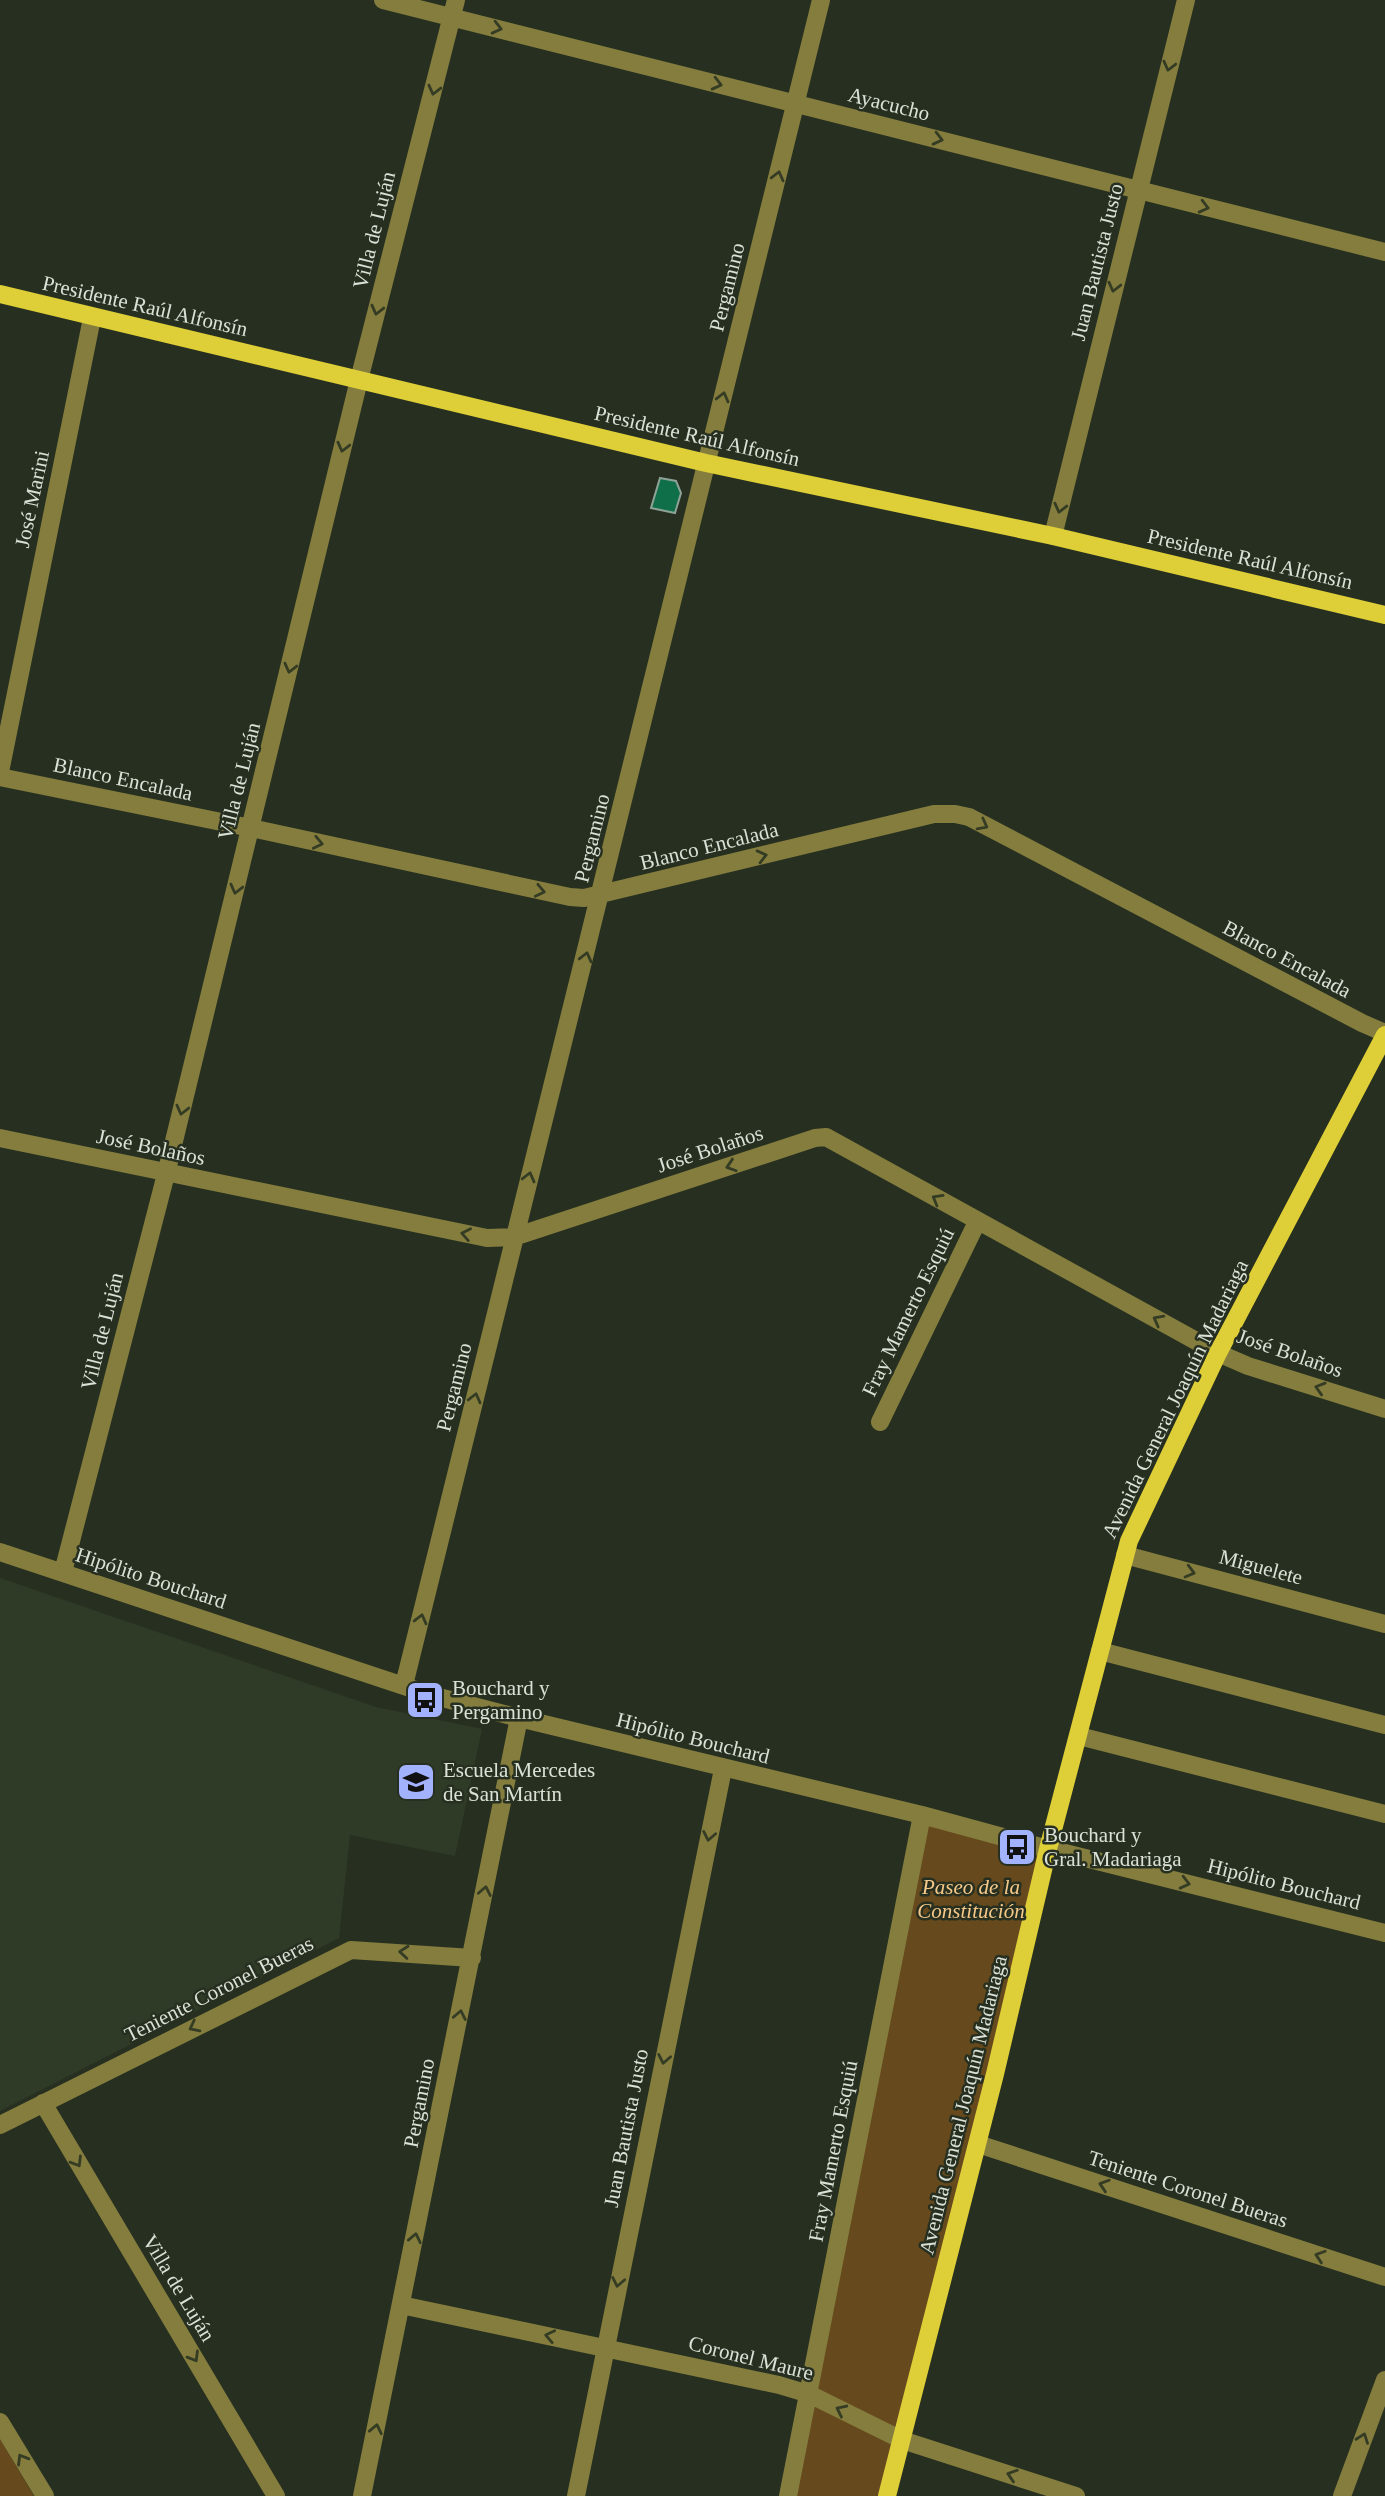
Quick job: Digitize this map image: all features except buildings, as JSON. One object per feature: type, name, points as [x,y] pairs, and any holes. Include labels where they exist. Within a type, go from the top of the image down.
[{"type":"main road","name":"Presidente Raúl Alfonsín","points":[[0,295],[706,463],[1053,536],[1385,614]]},
{"type":"main road","name":"Avenida General Joaquín Madariaga","points":[[887,2496],[978,2144],[1048,1849],[1129,1541],[1218,1353],[1385,1034]]},
{"type":"street","name":"Ayacucho","points":[[383,0],[454,9],[796,104],[1385,252]]},
{"type":"street","name":"Pergamino","points":[[404,1685],[821,0]]},
{"type":"street","name":"Juan Bautista Justo","points":[[1053,536],[1186,0]]},
{"type":"street","name":"Villa de Luján","points":[[63,1572],[166,1174],[359,380],[454,9]]},
{"type":"street","name":"José Marini","points":[[0,774],[92,318]]},
{"type":"street","name":"Blanco Encalada","points":[[0,774],[570,897],[601,895],[934,814],[955,814],[969,817],[1385,1034]]},
{"type":"street","name":"José Bolaños","points":[[0,1138],[487,1238],[514,1237],[815,1138],[826,1137],[1218,1353],[1248,1366],[1385,1409]]},
{"type":"street","name":"Fray Mamerto Esquiú","points":[[880,1422],[977,1222]]},
{"type":"street","name":"Hipólito Bouchard","points":[[0,1552],[404,1685],[519,1718],[922,1815],[1385,1933]]},
{"type":"street","name":"Miguelete","points":[[1125,1555],[1385,1624]]},
{"type":"street","points":[[1100,1651],[1385,1725]]},
{"type":"street","name":"Pergamino","points":[[362,2496],[519,1718]]},
{"type":"street","points":[[1079,1736],[1385,1814]]},
{"type":"street","name":"Juan Bautista Justo","points":[[576,2496],[723,1769]]},
{"type":"street","name":"Fray Mamerto Esquiú","points":[[788,2496],[922,1815]]},
{"type":"street","name":"Teniente Coronel Bueras","points":[[0,2125],[351,1950],[472,1958]]},
{"type":"street","name":"Villa de Luján","points":[[43,2103],[276,2496]]},
{"type":"street","name":"Teniente Coronel Bueras","points":[[978,2144],[1385,2277]]},
{"type":"street","name":"Coronel Maure","points":[[401,2305],[779,2385],[809,2394],[902,2440],[1076,2496]]},
{"type":"street","points":[[1342,2496],[1385,2380]]},
{"type":"street","points":[[0,2422],[45,2496]]},
{"type":"shaded area","points":[[0,1578],[376,1707],[482,1729],[455,1856],[350,1835],[339,1938],[0,2111]]},
{"type":"green space","name":"Paseo de la Constitución","points":[[922,1815],[1048,1849],[887,2496],[788,2496]]},
{"type":"green space","points":[[0,2439],[34,2496],[0,2496]]},
{"type":"place","name":"Bouchard y Pergamino","points":[[425,1700]]},
{"type":"place","name":"Escuela Mercedes de San Martín","points":[[416,1782]]},
{"type":"place","name":"Bouchard y Gral. Madariaga","points":[[1017,1847]]}]
